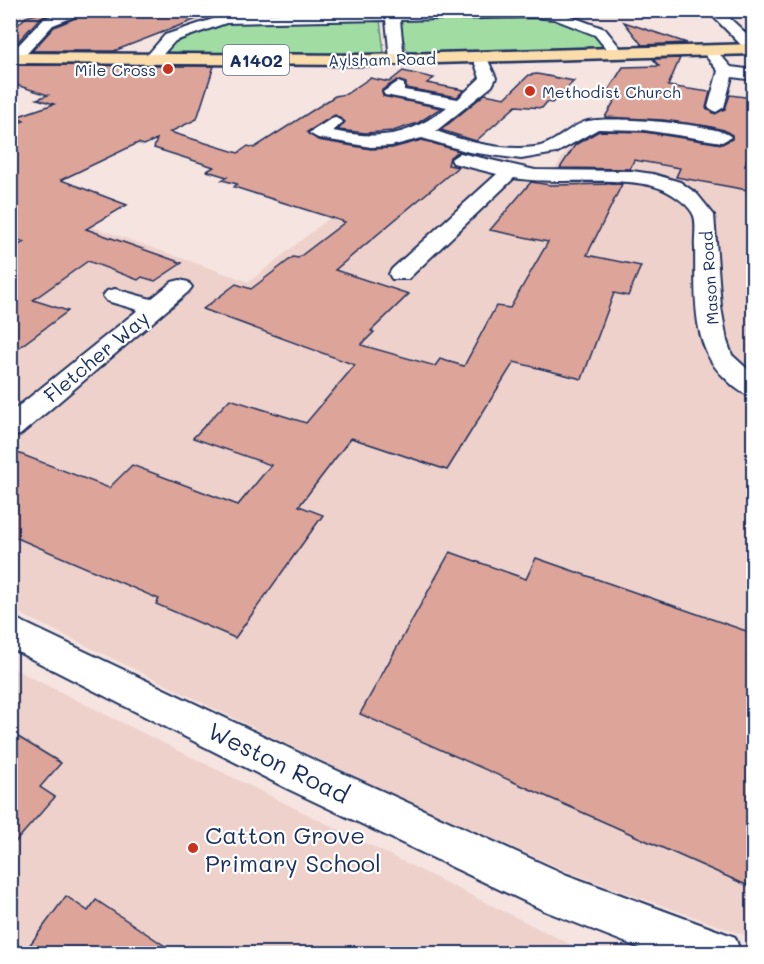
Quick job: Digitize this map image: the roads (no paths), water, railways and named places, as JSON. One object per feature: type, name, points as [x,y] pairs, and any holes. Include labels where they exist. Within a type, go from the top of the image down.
[{"type":"main road","name":"Aylsham Road","points":[[13,58],[480,58],[753,49]]},
{"type":"street","points":[[13,58],[48,22],[86,10]]},
{"type":"street","points":[[713,10],[753,49]]},
{"type":"street","points":[[151,59],[170,38],[225,19],[393,13],[545,13],[600,32],[618,54]]},
{"type":"street","points":[[393,13],[397,59]]},
{"type":"street","points":[[708,50],[726,71],[753,75]]},
{"type":"street","points":[[318,133],[350,140],[381,142],[399,141],[423,133],[484,86],[488,78],[480,58]]},
{"type":"street","points":[[716,107],[726,71]]},
{"type":"street","points":[[391,92],[461,105]]},
{"type":"street","points":[[302,144],[333,122]]},
{"type":"street","points":[[423,133],[457,144],[525,152],[547,150],[562,144],[581,129],[595,124],[637,124],[704,129],[722,137]]},
{"type":"street","name":"Mason Road","points":[[460,159],[510,171],[567,179],[611,174],[635,177],[658,182],[697,203],[704,215],[712,331],[718,353],[753,389]]},
{"type":"street","points":[[400,274],[510,171]]},
{"type":"street","name":"Fletcher Way","points":[[10,428],[180,287]]},
{"type":"street","name":"Fletcher Way","points":[[115,296],[154,307]]},
{"type":"street","name":"Weston Road","points":[[10,630],[302,775],[561,895],[718,954]]},
{"type":"place","name":"Mile Cross","points":[[168,69]]},
{"type":"place","name":"Methodist Church","points":[[530,91]]},
{"type":"place","name":"Catton Grove Primary School","points":[[193,848]]}]
